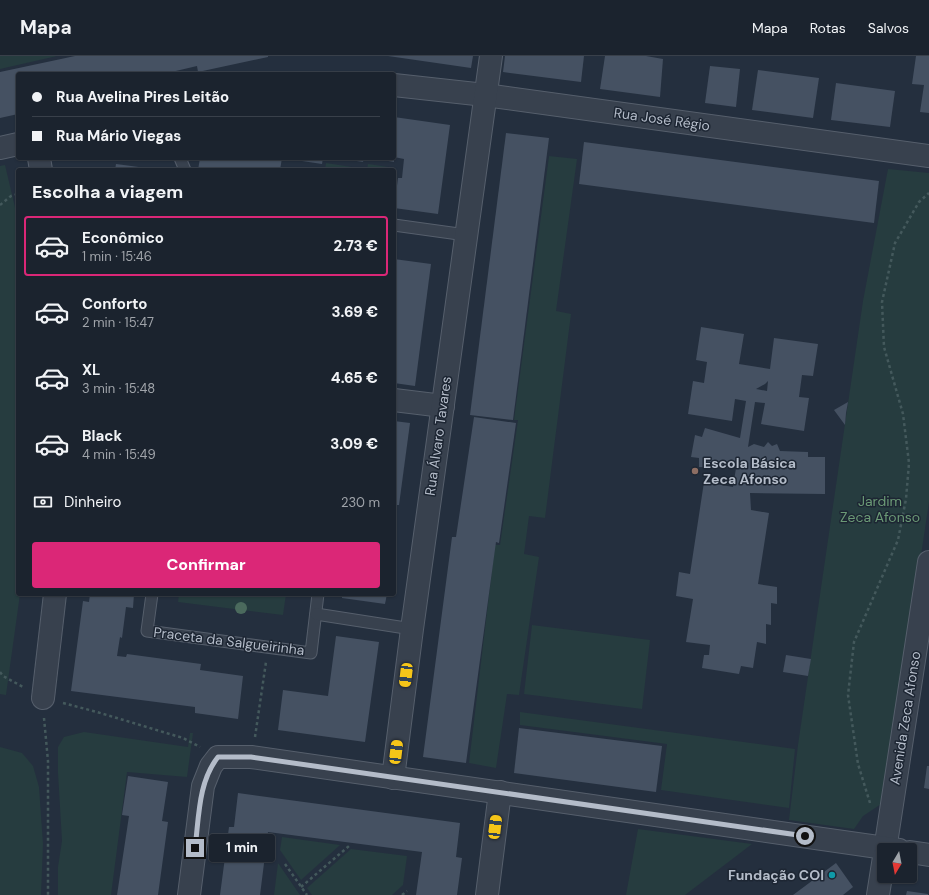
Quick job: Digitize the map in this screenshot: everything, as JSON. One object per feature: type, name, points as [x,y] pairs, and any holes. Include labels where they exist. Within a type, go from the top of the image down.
[{"type":"street","name":"Rua Álvaro Tavares","points":[[393,778],[412,629],[491,56]]},
{"type":"street","name":"Rua José Régio","points":[[396,85],[485,95],[929,156]]},
{"type":"street","points":[[0,148],[16,144]]},
{"type":"street","points":[[396,400],[443,406]]},
{"type":"street","name":"Avenida Zeca Afonso","points":[[889,843],[890,822],[929,562]]},
{"type":"street","points":[[43,698],[55,596]]},
{"type":"street","points":[[189,895],[203,786],[211,766],[218,757],[251,757],[500,792],[877,849]]},
{"type":"street","points":[[487,895],[500,792]]},
{"type":"street","points":[[917,853],[929,855]]},
{"type":"street","name":"Avenida Zeca Afonso","points":[[878,895],[881,883]]},
{"type":"lane","points":[[396,226],[466,235]]},
{"type":"lane","name":"Praceta da Salgueirinha","points":[[152,596],[147,631],[310,652],[318,596]]},
{"type":"lane","points":[[316,614],[412,629]]},
{"type":"path","points":[[890,822],[872,810],[858,764],[848,695],[854,642],[898,540],[906,499],[909,463],[904,421],[884,347],[882,302],[895,243],[919,202],[929,193]]},
{"type":"path","points":[[0,205],[10,196],[16,194]]},
{"type":"path","points":[[251,757],[268,647]]},
{"type":"path","points":[[0,672],[3,676],[43,698],[97,712],[183,738],[218,757]]},
{"type":"path","points":[[43,698],[48,761],[48,895]]},
{"type":"path","points":[[301,887],[350,846]]},
{"type":"path","points":[[285,864],[307,895]]},
{"type":"path","points":[[402,895],[406,891]]},
{"type":"green space","points":[[0,56],[57,56],[0,69]]},
{"type":"green space","points":[[549,156],[577,159],[556,311],[571,314],[545,518],[529,516],[524,554],[539,557],[519,695],[507,694],[496,768],[469,763],[495,545],[500,545],[518,420],[514,420]]},
{"type":"green space","points":[[326,163],[358,168],[325,168]]},
{"type":"green space","points":[[368,164],[395,168],[367,168]]},
{"type":"green space","points":[[5,165],[16,212],[16,596],[20,596],[6,695],[0,694],[0,166]]},
{"type":"green space","name":"Jardim Zeca Afonso","points":[[888,169],[929,173],[929,502],[884,802],[863,816],[854,829],[789,820],[798,745],[863,301]]},
{"type":"green space","points":[[179,596],[286,596],[283,615],[178,602]]},
{"type":"green space","points":[[532,625],[650,640],[642,709],[524,694]]},
{"type":"green space","points":[[520,712],[795,749],[789,808],[661,790],[667,744],[520,725]]},
{"type":"green space","points":[[84,732],[188,747],[190,733],[193,733],[187,777],[127,772],[111,895],[58,895],[58,867],[62,841],[58,747],[64,737]]},
{"type":"green space","points":[[0,747],[22,753],[33,766],[39,787],[43,844],[41,895],[0,895]]},
{"type":"green space","points":[[638,829],[752,844],[685,895],[626,895]]},
{"type":"green space","points":[[282,837],[340,845],[301,880],[280,850]]},
{"type":"green space","points":[[351,849],[407,856],[403,885],[392,895],[312,895],[307,888]]},
{"type":"green space","points":[[278,863],[300,895],[274,895]]},
{"type":"building","points":[[75,56],[268,56],[198,72],[197,66],[172,72],[16,72],[16,114],[0,118],[0,72]]},
{"type":"building","points":[[388,56],[473,56],[471,68]]},
{"type":"building","points":[[505,56],[584,56],[581,82],[503,72]]},
{"type":"building","points":[[605,56],[646,56],[663,59],[660,97],[600,89]]},
{"type":"building","points":[[916,56],[929,56],[929,113],[920,112],[924,85],[912,84]]},
{"type":"building","points":[[710,66],[740,69],[736,107],[705,103]]},
{"type":"building","points":[[758,70],[819,78],[813,118],[752,110]]},
{"type":"building","points":[[836,83],[895,91],[890,127],[831,120]]},
{"type":"building","points":[[396,117],[450,125],[438,214],[396,208],[398,178],[402,178],[404,159],[396,157]]},
{"type":"building","points":[[506,133],[549,138],[513,420],[470,415]]},
{"type":"building","points":[[584,142],[879,181],[874,223],[579,184]]},
{"type":"building","points":[[200,160],[282,160],[280,168],[198,168]]},
{"type":"building","points":[[295,160],[323,160],[322,164]]},
{"type":"building","points":[[350,160],[364,160],[363,162]]},
{"type":"building","points":[[382,160],[394,160],[394,162]]},
{"type":"building","points":[[116,164],[146,168],[115,168]]},
{"type":"building","points":[[396,259],[431,264],[415,386],[396,383]]},
{"type":"building","points":[[701,327],[744,334],[739,364],[770,369],[774,338],[818,344],[813,376],[802,375],[799,397],[809,398],[804,431],[761,424],[765,403],[755,402],[748,447],[754,444],[764,447],[768,442],[772,446],[777,444],[780,451],[808,452],[808,457],[825,457],[825,494],[750,493],[751,510],[769,513],[758,584],[777,587],[777,604],[771,603],[771,625],[766,624],[766,644],[757,642],[753,668],[741,666],[739,674],[702,668],[704,655],[709,655],[710,645],[686,642],[693,599],[676,596],[679,572],[690,574],[704,482],[733,487],[736,468],[699,467],[699,458],[691,457],[695,435],[702,437],[705,428],[740,438],[746,401],[735,399],[732,421],[688,414],[693,381],[704,383],[707,362],[696,360]],"holes":[[[768,381],[767,391],[756,389]]]},
{"type":"building","points":[[848,402],[846,413],[845,425],[834,410]]},
{"type":"building","points":[[474,417],[516,423],[499,543],[496,542],[466,763],[423,757],[452,537],[456,537]]},
{"type":"building","points":[[396,421],[410,423],[399,505],[396,505]]},
{"type":"building","points":[[90,596],[134,596],[133,608],[126,607],[122,638],[120,637],[117,656],[126,657],[127,654],[201,664],[200,670],[243,676],[238,719],[195,713],[195,707],[71,691],[83,601],[89,602]]},
{"type":"building","points":[[342,596],[387,596],[385,604],[342,598]]},
{"type":"building","points":[[336,636],[379,642],[365,742],[278,730],[283,690],[328,696]]},
{"type":"building","points":[[786,655],[811,659],[808,676],[783,672]]},
{"type":"building","points":[[519,728],[662,746],[656,792],[514,773]]},
{"type":"building","points":[[927,766],[929,766],[929,789],[924,788]]},
{"type":"building","points":[[128,776],[168,782],[162,821],[168,822],[158,895],[117,895],[129,816],[122,815]]},
{"type":"building","points":[[238,793],[460,823],[456,857],[462,858],[457,895],[416,895],[422,852],[268,832],[260,895],[220,895],[229,827],[234,827]]},
{"type":"building","name":"Fundação COI","points":[[836,863],[853,887],[843,895],[793,895]]},
{"type":"building","points":[[907,891],[928,894],[928,895],[906,895]]},
{"type":"place","name":"Escola Básica Zeca Afonso","points":[[695,471]]},
{"type":"place","name":"Fundação COI","points":[[832,875]]},
{"type":"route","points":[[195,848],[203,786],[211,766],[218,757],[251,757],[805,836]]}]
